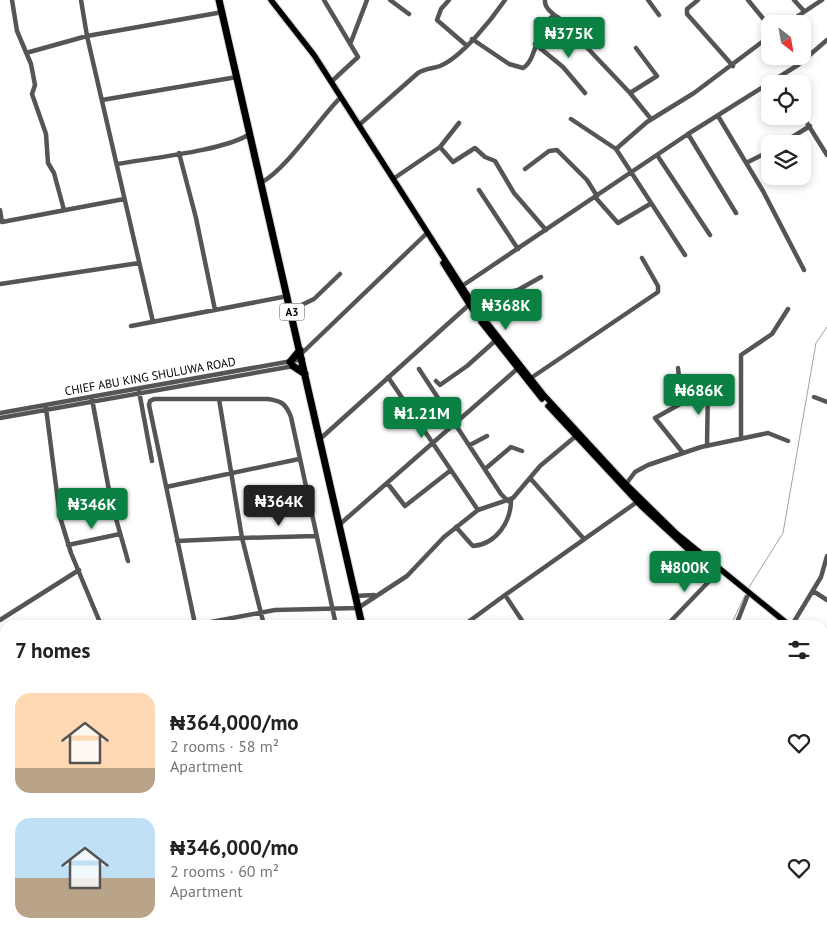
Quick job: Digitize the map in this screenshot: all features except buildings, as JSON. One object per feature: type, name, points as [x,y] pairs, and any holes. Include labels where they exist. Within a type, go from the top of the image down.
[{"type":"highway","name":"A3","points":[[221,0],[361,620]]},
{"type":"highway","points":[[302,357],[292,364],[306,374]]},
{"type":"main road","points":[[271,0],[314,55],[425,232],[462,286],[470,303],[528,380],[576,436],[637,502],[673,536],[777,620]]},
{"type":"main road","points":[[271,0],[309,55],[495,341],[517,369],[626,484],[698,553],[784,620]]},
{"type":"street","points":[[12,0],[17,30],[31,64],[35,85],[32,94],[46,134],[48,163],[54,173],[64,210]]},
{"type":"street","points":[[81,0],[87,36],[153,322]]},
{"type":"street","points":[[324,0],[351,42],[358,58],[331,82]]},
{"type":"street","points":[[351,42],[367,0]]},
{"type":"street","points":[[390,0],[409,14]]},
{"type":"street","points":[[448,0],[441,9],[437,20],[466,44]]},
{"type":"street","points":[[359,126],[418,73],[428,68],[440,66],[472,39],[489,24],[505,0]]},
{"type":"street","points":[[545,0],[546,5],[554,15],[630,93],[651,119]]},
{"type":"street","points":[[648,0],[659,15]]},
{"type":"street","points":[[698,0],[688,8],[687,14],[733,66]]},
{"type":"street","points":[[748,0],[761,16]]},
{"type":"street","points":[[794,0],[804,11]]},
{"type":"street","points":[[798,15],[822,0]]},
{"type":"street","points":[[26,53],[87,36],[223,12]]},
{"type":"street","points":[[472,39],[509,64],[520,68],[529,63],[545,23],[554,15]]},
{"type":"street","points":[[783,75],[827,40]]},
{"type":"street","points":[[616,149],[622,141],[651,119],[694,93],[733,66],[761,43]]},
{"type":"street","points":[[536,44],[563,67],[585,93]]},
{"type":"street","points":[[630,93],[657,76],[636,48]]},
{"type":"street","points":[[102,100],[238,77]]},
{"type":"street","points":[[462,286],[688,134],[761,89]]},
{"type":"street","points":[[262,182],[278,171],[338,100]]},
{"type":"street","points":[[718,116],[746,163],[804,270]]},
{"type":"street","points":[[571,119],[616,149],[650,204],[685,255]]},
{"type":"street","points":[[393,179],[440,147],[458,123]]},
{"type":"street","points":[[796,135],[810,126],[827,155]]},
{"type":"street","points":[[117,164],[242,139],[251,133]]},
{"type":"street","points":[[688,134],[736,213]]},
{"type":"street","points":[[242,139],[253,142]]},
{"type":"street","points":[[821,145],[827,140]]},
{"type":"street","points":[[440,147],[453,162],[476,148],[486,157],[495,161],[514,193],[546,230]]},
{"type":"street","points":[[525,170],[549,152],[557,150],[587,180],[596,196],[618,223],[650,204]]},
{"type":"street","points":[[179,153],[215,310]]},
{"type":"street","points":[[657,155],[710,235]]},
{"type":"street","points":[[746,163],[761,156]]},
{"type":"street","points":[[480,190],[518,249]]},
{"type":"street","points":[[0,210],[1,222],[124,199]]},
{"type":"street","points":[[302,357],[425,232]]},
{"type":"street","points":[[528,380],[658,292],[658,286],[642,258]]},
{"type":"street","points":[[0,284],[139,263]]},
{"type":"street","points":[[291,310],[314,299],[340,274]]},
{"type":"street","points":[[477,310],[501,294],[518,290],[541,277]]},
{"type":"street","points":[[131,326],[288,296]]},
{"type":"street","points":[[320,439],[470,303]]},
{"type":"street","points":[[741,439],[741,355],[772,334],[788,309]]},
{"type":"street","points":[[436,382],[440,385],[446,383],[495,341]]},
{"type":"street","name":"CHIEF ABU KING SHULUWA ROAD","points":[[0,413],[46,408],[292,364],[302,357]]},
{"type":"street","points":[[678,368],[682,404],[655,418],[683,453]]},
{"type":"street","points":[[419,369],[503,497],[510,500]]},
{"type":"street","points":[[339,525],[517,369]]},
{"type":"street","points":[[388,377],[478,510]]},
{"type":"street","points":[[707,446],[708,386]]},
{"type":"street","points":[[139,390],[152,461]]},
{"type":"street","points":[[814,397],[827,402]]},
{"type":"street","points":[[194,620],[150,401],[160,398],[279,400],[285,404],[291,417],[335,620]]},
{"type":"street","points":[[92,399],[105,474],[128,561]]},
{"type":"street","points":[[218,399],[242,538],[263,620]]},
{"type":"street","points":[[0,418],[46,408],[55,464],[57,502],[68,544],[99,620]]},
{"type":"street","points":[[626,484],[634,474],[644,467],[707,446],[768,433],[788,441]]},
{"type":"street","points":[[470,445],[487,436]]},
{"type":"street","points":[[219,620],[275,610],[358,608],[407,576],[422,559],[478,510],[510,500],[549,458],[576,436]]},
{"type":"street","points":[[485,469],[511,447],[522,451]]},
{"type":"street","points":[[166,487],[299,459]]},
{"type":"street","points":[[388,484],[406,506],[451,470]]},
{"type":"street","points":[[530,478],[584,539]]},
{"type":"street","points":[[502,502],[503,497]]},
{"type":"street","points":[[456,528],[470,544],[474,546],[483,544],[503,529],[511,512],[510,500]]},
{"type":"street","points":[[475,620],[505,595],[637,502]]},
{"type":"street","points":[[68,544],[120,534]]},
{"type":"street","points":[[177,541],[316,536]]},
{"type":"street","points":[[793,620],[821,577],[827,556]]},
{"type":"street","points":[[0,620],[79,570]]},
{"type":"street","points":[[673,620],[717,573]]},
{"type":"street","points":[[813,591],[827,600]]},
{"type":"street","points":[[355,596],[376,595]]},
{"type":"street","points":[[505,595],[522,620]]},
{"type":"street","points":[[738,620],[747,597]]},
{"type":"waterway","points":[[748,589],[783,533],[816,343],[827,327]]},
{"type":"waterway","points":[[733,620],[746,593]]}]
